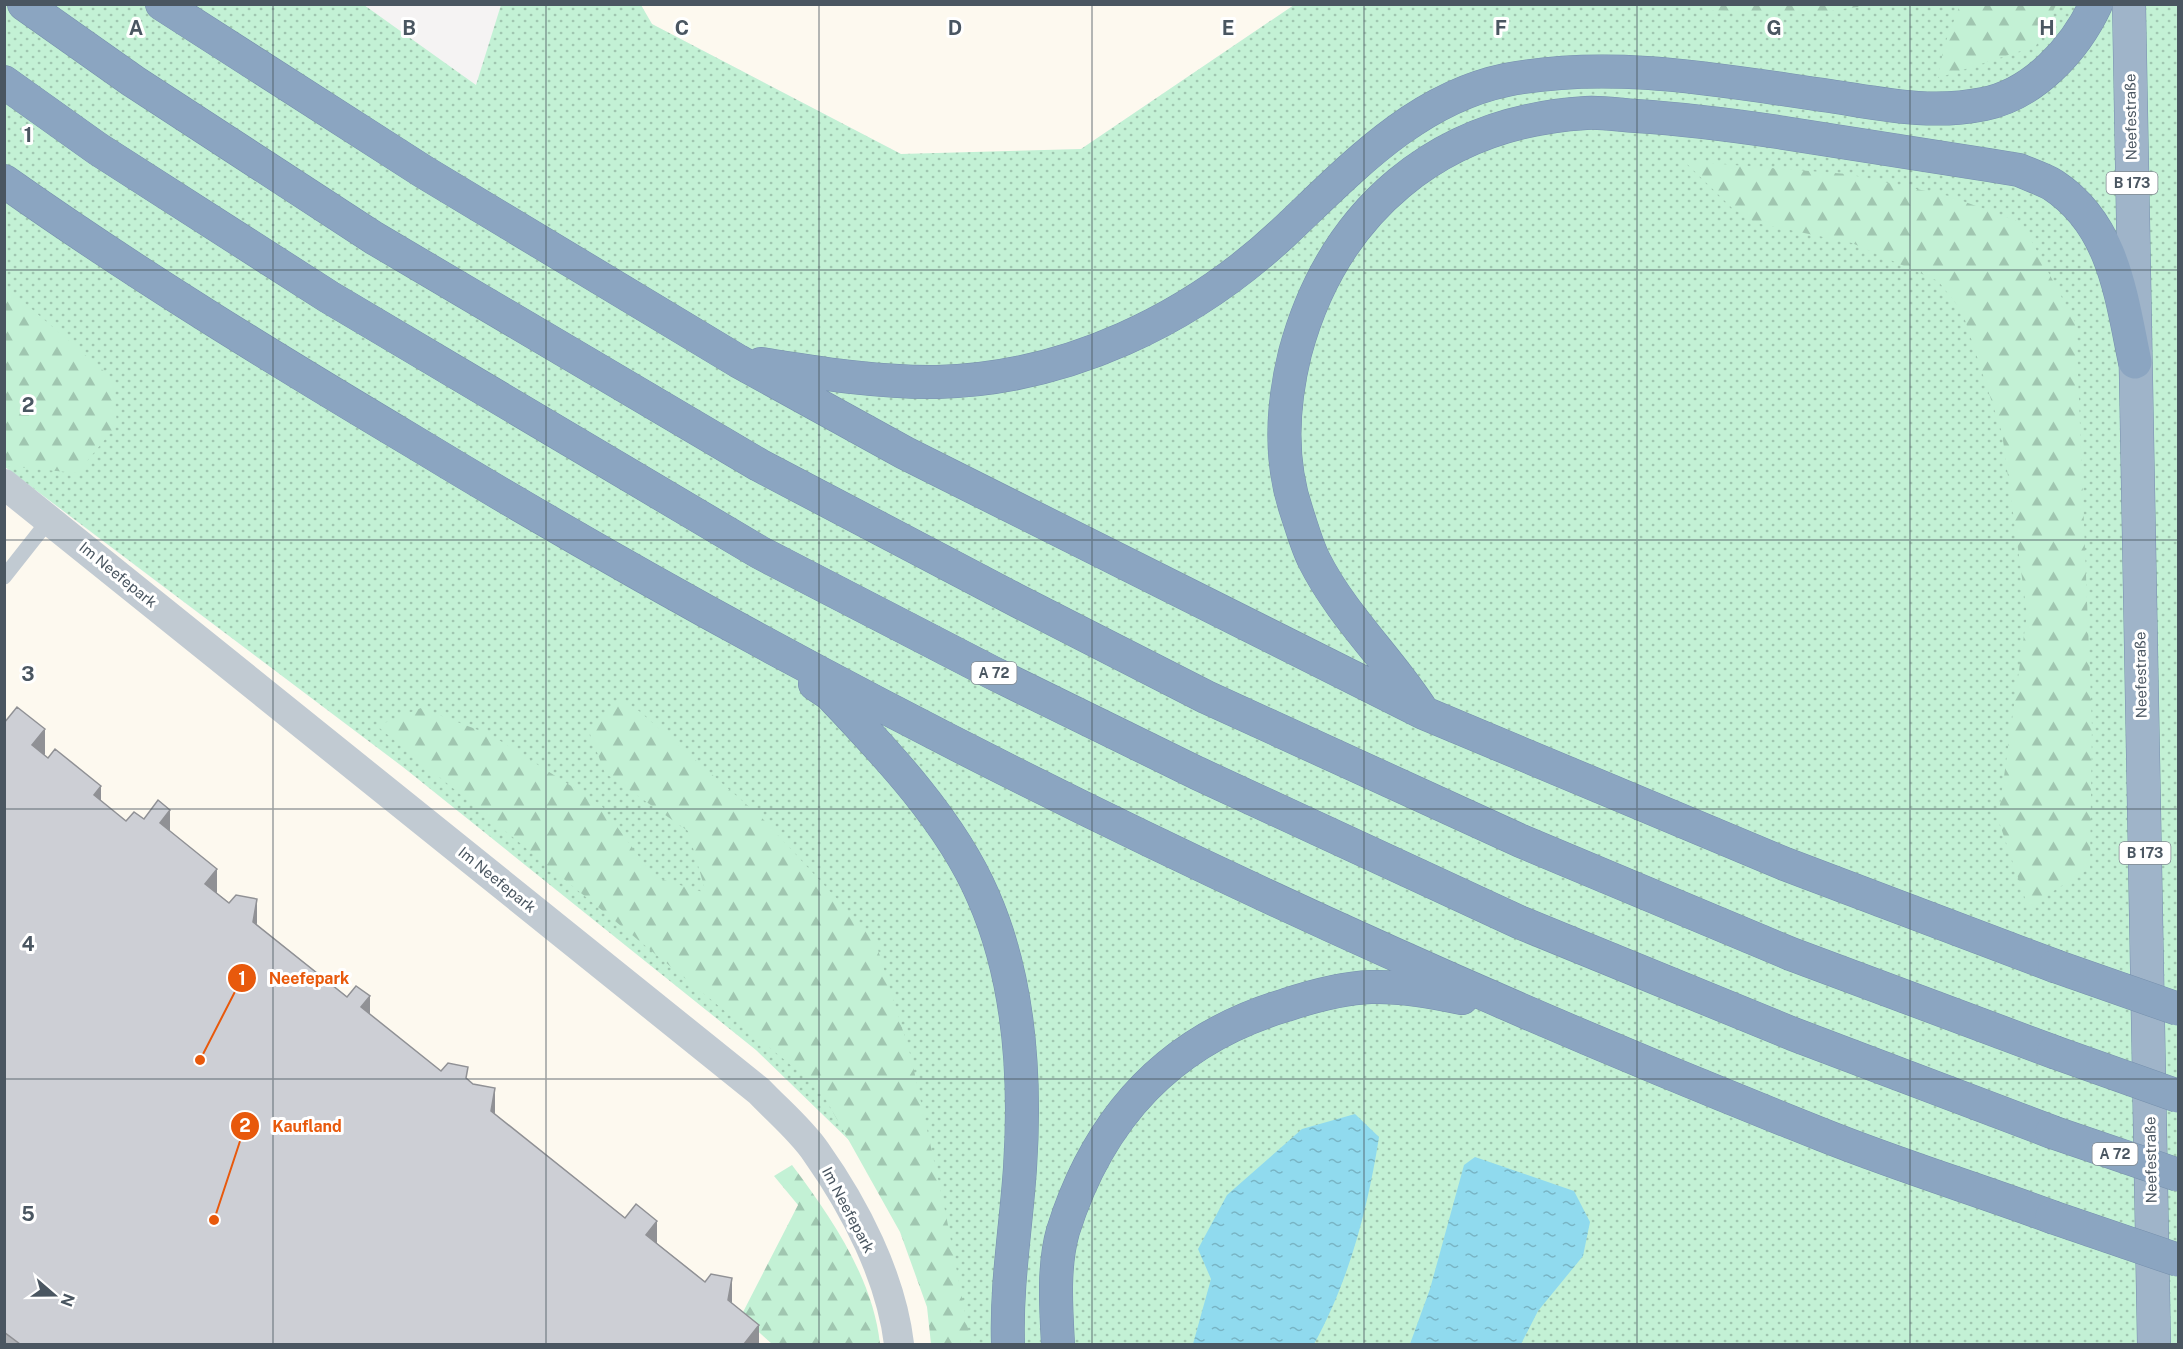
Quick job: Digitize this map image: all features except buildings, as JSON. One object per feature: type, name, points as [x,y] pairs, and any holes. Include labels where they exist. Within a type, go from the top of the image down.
[{"type":"highway","points":[[24,4],[133,81],[374,238],[759,465],[1206,697],[1521,841],[1791,954],[2178,1096]]},
{"type":"highway","points":[[162,4],[424,171],[738,361],[916,458],[1424,713],[1785,864],[2055,966],[2178,1009]]},
{"type":"highway","points":[[738,361],[852,378],[938,382],[1008,375],[1030,370],[1074,358],[1151,328],[1191,303],[1268,247],[1380,142],[1430,110],[1480,86],[1539,74],[1611,71],[1707,79],[1932,111],[1988,104],[2024,87],[2059,61],[2084,30],[2096,4]]},
{"type":"highway","name":"Neefestraße","points":[[2129,4],[2154,1344]]},
{"type":"highway","name":"A 72","points":[[4,82],[98,149],[329,297],[759,552],[981,666],[1197,773],[1519,922],[1793,1035],[2052,1132],[2178,1176]]},
{"type":"highway","points":[[1424,713],[1402,679],[1339,600],[1314,560],[1295,509],[1283,451],[1287,387],[1305,316],[1330,263],[1366,212],[1417,168],[1468,140],[1530,119],[1588,113],[1695,119],[2019,170],[2052,185],[2078,205],[2099,233],[2115,268],[2135,362]]},
{"type":"highway","points":[[4,181],[156,283],[318,385],[569,536],[750,638],[1173,853],[1515,1008],[1828,1137],[2178,1260]]},
{"type":"highway","points":[[750,638],[830,694],[917,790],[953,843],[983,894],[1003,949],[1016,1013],[1021,1079],[1020,1168],[1008,1280],[1008,1344]]},
{"type":"highway","points":[[1058,1344],[1055,1296],[1063,1233],[1085,1175],[1113,1126],[1152,1077],[1196,1043],[1251,1015],[1315,996],[1371,987],[1423,990],[1515,1008]]},
{"type":"street","name":"Im Neefepark","points":[[4,484],[759,1091],[815,1150],[851,1211],[877,1265],[897,1324],[899,1344]]},
{"type":"lane","points":[[4,577],[49,520]]},
{"type":"shaded area","points":[[641,5],[1294,5],[1081,149],[905,156],[652,24]]},
{"type":"shaded area","points":[[4,467],[403,767],[756,1050],[886,1176],[949,1344],[5,1344]]},
{"type":"green space","points":[[1703,4],[1872,5],[1805,14],[1703,10]]},
{"type":"green space","points":[[1960,4],[2056,5],[2036,46],[1938,78],[1944,46]]},
{"type":"green space","points":[[4,5],[364,5],[476,85],[501,5],[641,5],[652,24],[901,154],[1081,149],[1294,5],[2178,5],[2178,1344],[949,1344],[886,1176],[756,1050],[403,767],[5,467]]},
{"type":"green space","points":[[1684,161],[1847,174],[1949,196],[2022,223],[2076,324],[2092,726],[2090,868],[2028,907],[1998,819],[2027,614],[2002,433],[1962,311],[1938,281],[1852,243],[1756,223],[1732,208]]},
{"type":"green space","points":[[4,290],[26,304],[113,379],[117,425],[77,473],[5,466]]},
{"type":"green space","points":[[623,700],[639,711],[762,818],[875,940],[911,1057],[946,1215],[971,1344],[931,1344],[927,1307],[900,1232],[820,1089],[377,726],[421,708],[491,735],[601,805],[654,877],[706,893],[688,831],[605,773],[588,729]]},
{"type":"green space","points":[[792,1165],[848,1249],[869,1296],[880,1344],[772,1344],[741,1316],[798,1205],[774,1176]]},
{"type":"water","points":[[1355,1114],[1379,1137],[1356,1244],[1337,1295],[1314,1344],[1193,1344],[1211,1279],[1198,1249],[1227,1195],[1302,1129]]},
{"type":"water","points":[[1475,1157],[1574,1191],[1590,1222],[1583,1256],[1538,1311],[1521,1344],[1410,1344],[1430,1289],[1464,1165]]},
{"type":"place","name":"Neefepark","points":[[200,1060]]},
{"type":"place","name":"Kaufland","points":[[214,1220]]}]
